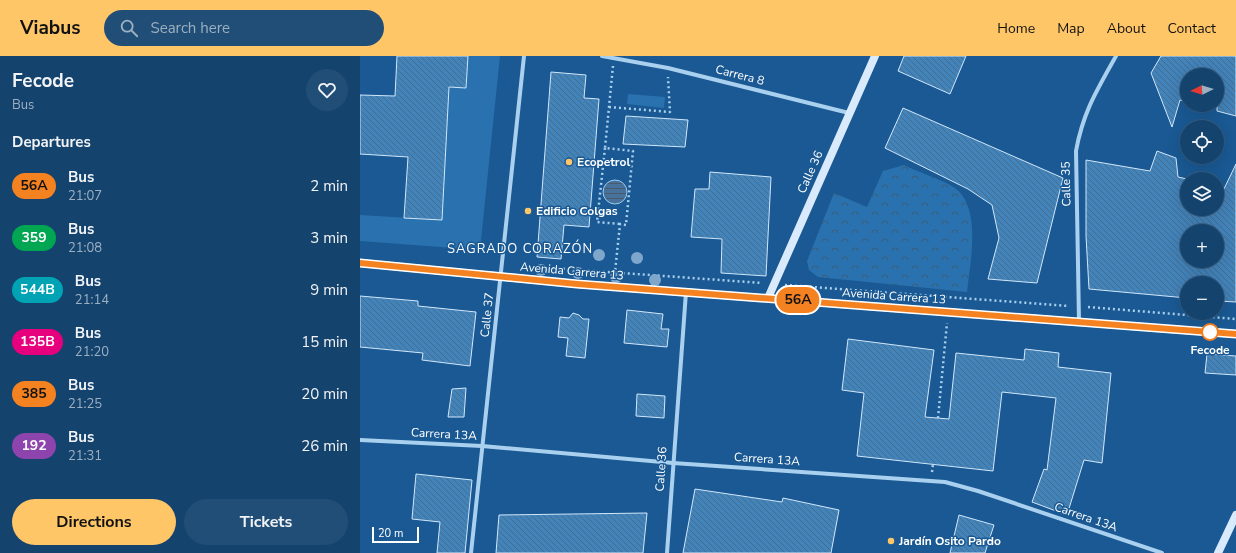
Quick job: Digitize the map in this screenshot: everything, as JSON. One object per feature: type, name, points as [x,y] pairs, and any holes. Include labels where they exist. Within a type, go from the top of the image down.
[{"type":"main road","name":"Calle 36","points":[[768,298],[875,56]]},
{"type":"main road","name":"Avenida Carrera 13","points":[[360,263],[686,292],[1236,334]]},
{"type":"main road","points":[[1218,553],[1236,515]]},
{"type":"street","name":"Calle 37","points":[[471,553],[524,56]]},
{"type":"street","name":"Carrera 8","points":[[602,56],[668,68],[849,112]]},
{"type":"street","name":"Calle 35","points":[[1079,321],[1076,151],[1080,127],[1088,106],[1116,56]]},
{"type":"street","name":"Calle 36","points":[[666,553],[686,292]]},
{"type":"street","name":"Carrera 13A","points":[[360,440],[482,446],[673,463],[945,482],[978,491],[1162,553]]},
{"type":"path","points":[[605,148],[633,151],[626,225],[597,222],[614,58]]},
{"type":"path","points":[[609,107],[670,112],[668,68]]},
{"type":"path","points":[[614,286],[620,224]]},
{"type":"path","points":[[532,266],[1066,306]]},
{"type":"path","points":[[1088,307],[1236,319]]},
{"type":"path","points":[[938,418],[949,312]]},
{"type":"green space","points":[[468,56],[500,56],[480,250],[360,241],[360,215],[442,220],[448,102],[436,87],[466,88]]},
{"type":"green space","points":[[628,94],[665,97],[664,108],[627,104]]},
{"type":"green space","points":[[904,165],[955,188],[963,197],[969,209],[972,252],[967,292],[818,277],[809,270],[807,261],[834,193],[867,207],[883,171]]},
{"type":"shaded area","points":[[615,180],[620,181],[626,187],[626,197],[620,203],[615,204],[610,203],[604,197],[603,192],[604,187],[610,181]]},
{"type":"building","points":[[397,56],[468,56],[466,88],[449,87],[442,220],[404,218],[408,157],[360,154],[360,95],[395,96]]},
{"type":"building","points":[[904,56],[966,56],[950,94],[898,71]]},
{"type":"building","points":[[1161,56],[1236,56],[1236,116],[1221,112],[1224,112],[1224,68],[1180,68],[1180,100],[1172,127],[1151,73]]},
{"type":"building","name":"Ecopetrol","points":[[551,72],[586,75],[584,98],[599,99],[589,227],[564,225],[561,259],[537,257]]},
{"type":"building","points":[[903,108],[1063,178],[1037,283],[988,279],[999,238],[992,205],[968,189],[885,148]]},
{"type":"building","points":[[626,116],[688,120],[685,147],[623,144]]},
{"type":"building","points":[[1157,151],[1176,158],[1178,177],[1180,177],[1180,216],[1224,216],[1224,189],[1236,164],[1236,302],[1224,301],[1224,276],[1180,276],[1180,297],[1089,289],[1086,236],[1086,160],[1150,171]]},
{"type":"building","points":[[710,172],[771,177],[766,276],[721,273],[722,239],[691,237],[695,189],[709,189]]},
{"type":"building","points":[[360,296],[418,301],[418,306],[476,312],[470,366],[422,360],[423,353],[360,347]]},
{"type":"building","points":[[627,310],[663,314],[661,329],[669,329],[667,347],[624,343]]},
{"type":"building","points":[[573,313],[579,315],[583,319],[589,319],[585,358],[566,356],[568,338],[558,337],[560,317],[569,318]]},
{"type":"building","points":[[848,339],[934,350],[925,417],[949,419],[956,353],[1024,360],[1025,349],[1059,353],[1058,367],[1111,373],[1102,463],[1084,460],[1067,515],[1032,502],[1044,469],[1047,470],[1056,398],[1002,392],[993,471],[857,456],[864,393],[842,390]]},
{"type":"building","points":[[1207,354],[1236,356],[1236,375],[1205,373]]},
{"type":"building","points":[[466,388],[464,417],[448,417],[452,389]]},
{"type":"building","points":[[637,394],[665,396],[664,418],[636,416]]},
{"type":"building","points":[[416,474],[472,480],[465,553],[437,553],[440,522],[412,519]]},
{"type":"building","points":[[695,489],[782,502],[783,498],[839,510],[831,553],[683,553]]},
{"type":"building","points":[[647,513],[643,553],[496,553],[499,515]]},
{"type":"building","points":[[959,515],[994,525],[985,553],[950,553]]},
{"type":"bus line","name":"56A","points":[[360,263],[577,284],[1236,334]]},
{"type":"place","name":"Ecopetrol","points":[[569,162]]},
{"type":"place","name":"Edificio Colgas","points":[[528,211]]},
{"type":"place","name":"Fecode","points":[[1210,332]]},
{"type":"place","name":"Jardín Osito Pardo","points":[[891,541]]},
{"type":"district","name":"SAGRADO CORAZÓN","points":[[520,249]]}]
